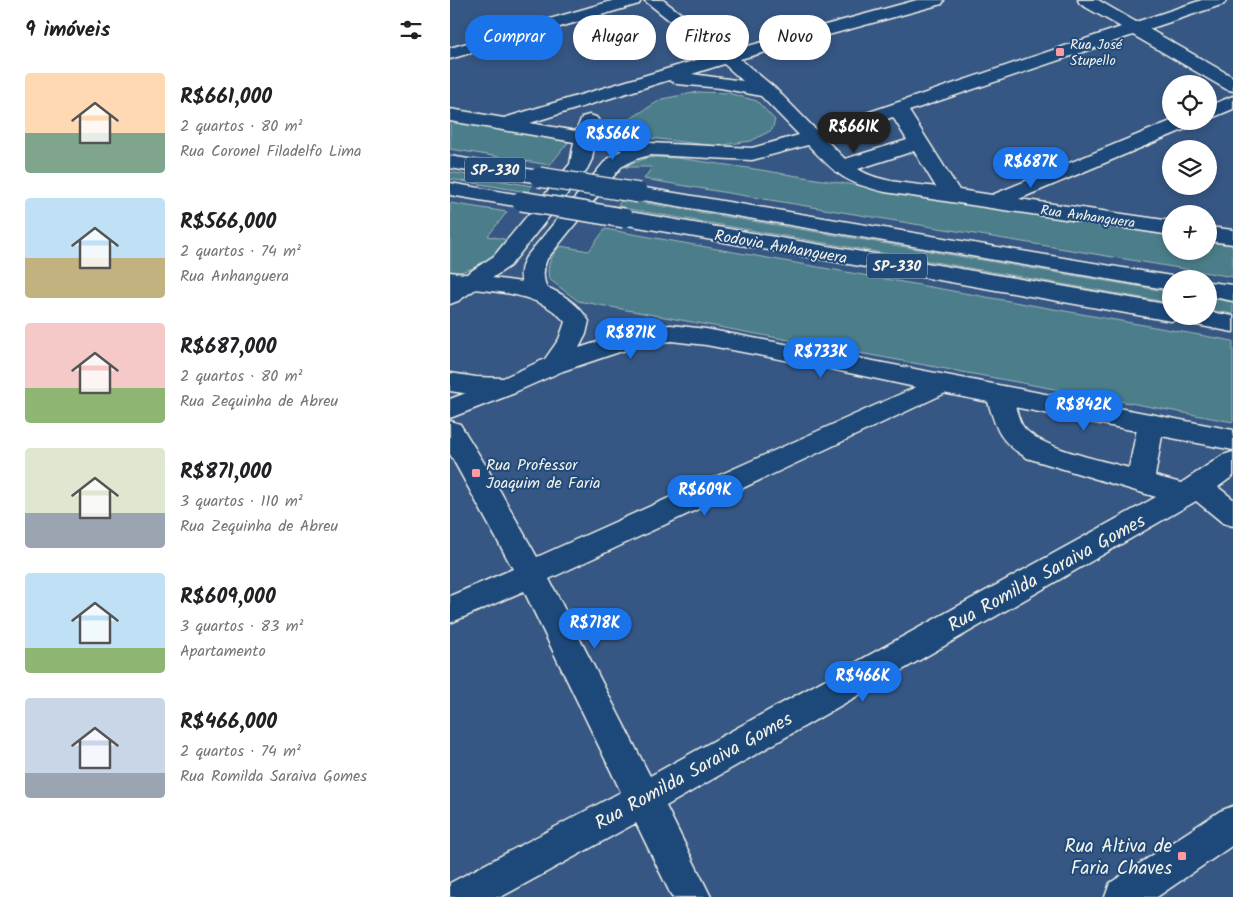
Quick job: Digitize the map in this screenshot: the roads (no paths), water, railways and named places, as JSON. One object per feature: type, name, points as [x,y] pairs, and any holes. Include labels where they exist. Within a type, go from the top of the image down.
[{"type":"main road","points":[[450,54],[633,0]]},
{"type":"main road","name":"Rua Anhanguera","points":[[652,0],[672,15]]},
{"type":"main road","points":[[749,51],[936,0]]},
{"type":"main road","points":[[1086,0],[1233,85]]},
{"type":"main road","points":[[450,115],[649,149],[752,154],[812,138],[1218,0]]},
{"type":"main road","points":[[505,124],[717,60]]},
{"type":"main road","name":"Rua Anhanguera","points":[[730,60],[769,93],[841,167],[860,179],[885,186],[1162,227]]},
{"type":"main road","points":[[663,76],[744,85],[769,93]]},
{"type":"main road","points":[[450,296],[461,281],[502,261],[580,165],[585,148],[586,126],[594,112],[609,94]]},
{"type":"main road","points":[[1217,109],[1233,102]]},
{"type":"main road","points":[[898,109],[952,196]]},
{"type":"main road","points":[[854,124],[884,153]]},
{"type":"main road","points":[[994,202],[1166,130]]},
{"type":"main road","points":[[841,167],[920,143]]},
{"type":"main road","points":[[536,292],[530,279],[531,267],[542,250],[614,163],[629,155],[649,149]]},
{"type":"main road","name":"Rodovia Anhanguera","points":[[450,162],[1162,281]]},
{"type":"main road","name":"Rodovia Anhanguera","points":[[450,189],[1162,311]]},
{"type":"main road","points":[[1217,235],[1233,237]]},
{"type":"main road","points":[[461,281],[536,292],[568,310],[578,321],[573,340],[554,365]]},
{"type":"main road","points":[[1217,290],[1233,293]]},
{"type":"main road","points":[[1217,321],[1233,324]]},
{"type":"main road","points":[[450,409],[506,387],[554,365],[641,336],[671,334],[706,337],[826,359],[998,395],[1233,440]]},
{"type":"main road","points":[[450,382],[476,386],[506,387]]},
{"type":"main road","points":[[450,610],[943,384]]},
{"type":"main road","points":[[998,395],[1009,427],[1020,441],[1037,451],[1140,481],[1191,491],[1233,515]]},
{"type":"main road","points":[[1140,481],[1151,424]]},
{"type":"main road","points":[[450,431],[476,473],[531,574],[692,897]]},
{"type":"main road","name":"Rua Romilda Saraiva Gomes","points":[[464,897],[642,800],[1191,491],[1233,462]]},
{"type":"main road","points":[[1124,897],[1233,824]]},
{"type":"place","name":"Rua José Stupello","points":[[1060,52]]},
{"type":"place","name":"Rua Professor Joaquim de Faria","points":[[476,473]]},
{"type":"place","name":"Rua Altiva de Faria Chaves","points":[[1182,856]]}]
